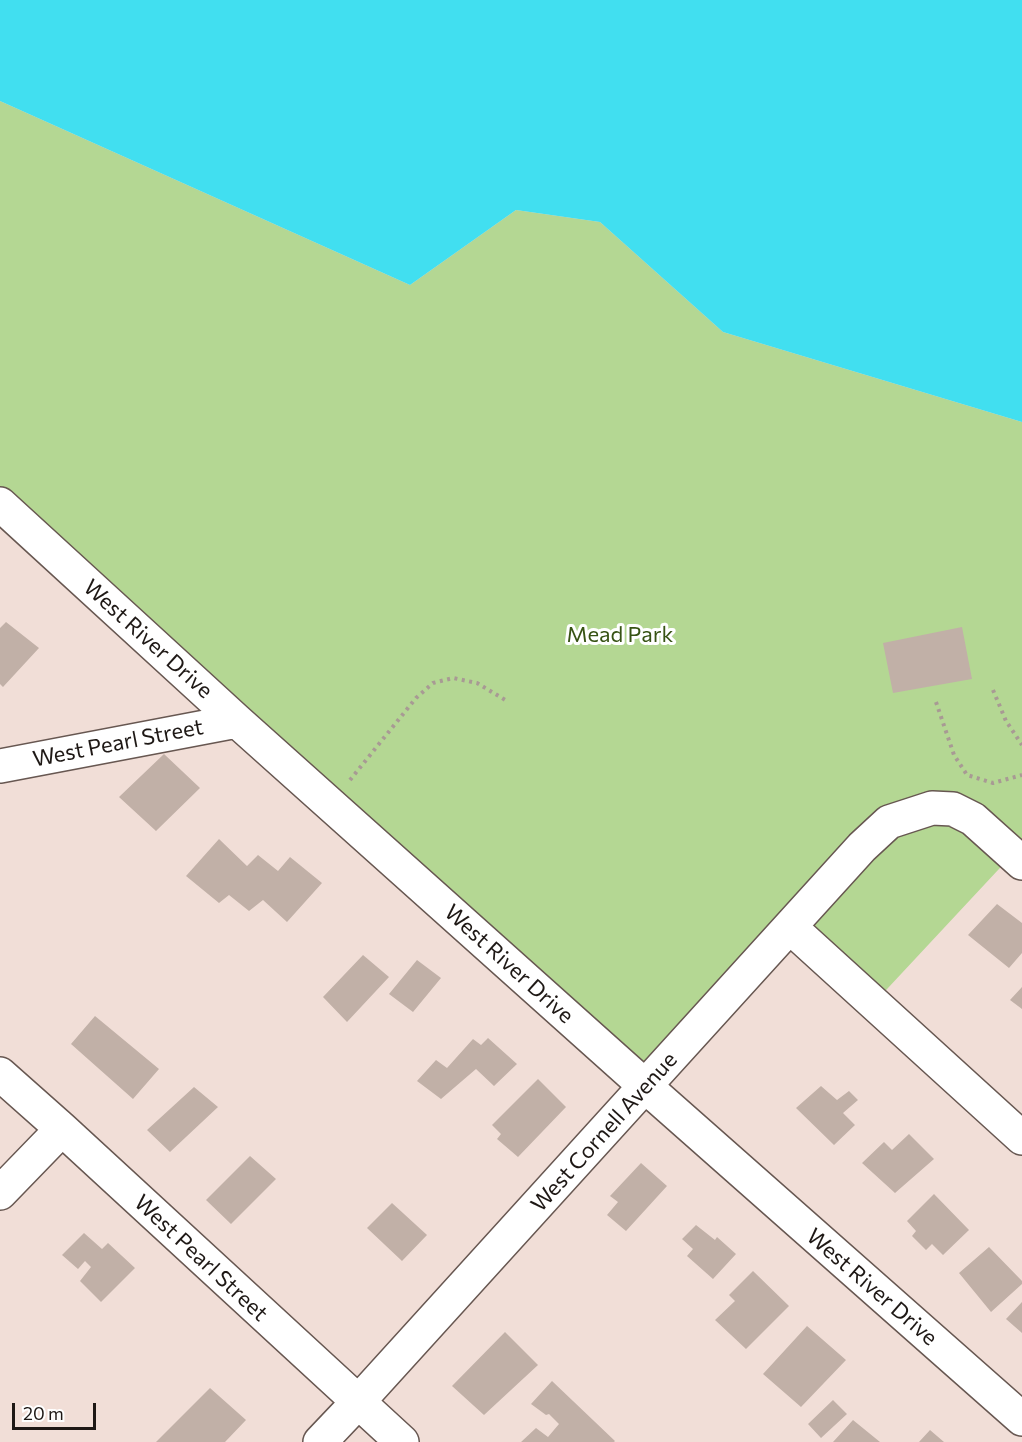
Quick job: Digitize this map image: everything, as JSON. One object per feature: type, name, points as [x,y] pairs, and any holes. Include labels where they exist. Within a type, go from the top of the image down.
[{"type":"street","name":"West River Drive","points":[[0,504],[237,721],[1022,1419]]},
{"type":"street","name":"West Pearl Street","points":[[0,766],[237,721]]},
{"type":"street","name":"West Cornell Avenue","points":[[320,1442],[862,847],[889,822],[932,808],[953,809],[973,819],[1022,863]]},
{"type":"street","points":[[790,927],[1022,1138]]},
{"type":"street","name":"West Pearl Street","points":[[0,1074],[402,1442]]},
{"type":"street","points":[[0,1193],[62,1129]]},
{"type":"path","points":[[329,803],[416,698],[433,683],[453,678],[477,683],[507,701]]},
{"type":"path","points":[[993,690],[1006,721],[1022,746]]},
{"type":"path","points":[[936,702],[954,755],[967,775],[993,783],[1022,775]]},
{"type":"green space","name":"Mead Park","points":[[0,101],[410,285],[516,210],[600,222],[723,332],[1022,422],[1022,863],[1012,855],[874,1003],[790,927],[645,1086],[0,504]]},
{"type":"water","points":[[0,0],[1022,0],[1022,422],[723,332],[600,222],[516,210],[410,285],[0,101]]},
{"type":"building","points":[[6,622],[39,648],[3,687],[0,684],[0,628]]},
{"type":"building","points":[[962,627],[972,679],[893,693],[883,643]]},
{"type":"building","points":[[164,754],[200,788],[156,831],[119,797]]},
{"type":"building","points":[[219,839],[247,866],[258,855],[278,871],[290,857],[322,883],[287,922],[263,900],[249,911],[229,895],[219,903],[186,876]]},
{"type":"building","points":[[997,904],[1022,923],[1022,953],[1009,968],[968,935]]},
{"type":"building","points":[[363,955],[389,977],[347,1022],[323,997]]},
{"type":"building","points":[[417,960],[441,978],[413,1012],[389,994]]},
{"type":"building","points":[[1022,987],[1022,1009],[1010,1000]]},
{"type":"building","points":[[95,1016],[159,1069],[133,1099],[71,1044]]},
{"type":"building","points":[[488,1038],[517,1064],[494,1086],[476,1069],[441,1099],[417,1081],[436,1060],[447,1068],[473,1039],[481,1045]]},
{"type":"building","points":[[538,1079],[566,1107],[518,1157],[497,1139],[501,1134],[492,1125]]},
{"type":"building","points":[[821,1086],[837,1100],[849,1091],[858,1100],[843,1113],[855,1125],[834,1145],[796,1108]]},
{"type":"building","points":[[194,1087],[218,1107],[170,1152],[147,1130]]},
{"type":"building","points":[[909,1134],[934,1159],[895,1193],[862,1163],[884,1142],[892,1150]]},
{"type":"building","points":[[250,1156],[276,1179],[231,1224],[206,1200]]},
{"type":"building","points":[[641,1163],[667,1186],[626,1231],[607,1215],[618,1202],[610,1196]]},
{"type":"building","points":[[934,1194],[969,1230],[943,1255],[932,1244],[926,1250],[912,1236],[916,1231],[907,1221]]},
{"type":"building","points":[[392,1203],[427,1235],[402,1261],[367,1228]]},
{"type":"building","points":[[696,1225],[715,1240],[717,1237],[736,1254],[713,1279],[687,1256],[693,1249],[682,1239]]},
{"type":"building","points":[[84,1233],[102,1249],[108,1243],[135,1268],[101,1302],[80,1281],[91,1267],[85,1261],[78,1269],[62,1255]]},
{"type":"building","points":[[989,1247],[1022,1281],[1022,1284],[991,1312],[959,1273]]},
{"type":"building","points":[[753,1271],[789,1306],[746,1349],[715,1320],[735,1301],[729,1295]]},
{"type":"building","points":[[1022,1302],[1022,1333],[1006,1319]]},
{"type":"building","points":[[807,1326],[846,1360],[801,1407],[763,1374]]},
{"type":"building","points":[[505,1332],[538,1365],[484,1415],[452,1386]]},
{"type":"building","points":[[552,1381],[615,1441],[521,1442],[536,1428],[548,1437],[559,1424],[549,1414],[546,1415],[531,1404]]},
{"type":"building","points":[[210,1388],[246,1420],[225,1442],[156,1442]]},
{"type":"building","points":[[833,1400],[847,1414],[821,1438],[808,1424]]},
{"type":"building","points":[[853,1420],[880,1442],[833,1442]]},
{"type":"building","points":[[930,1430],[944,1442],[919,1442]]}]
